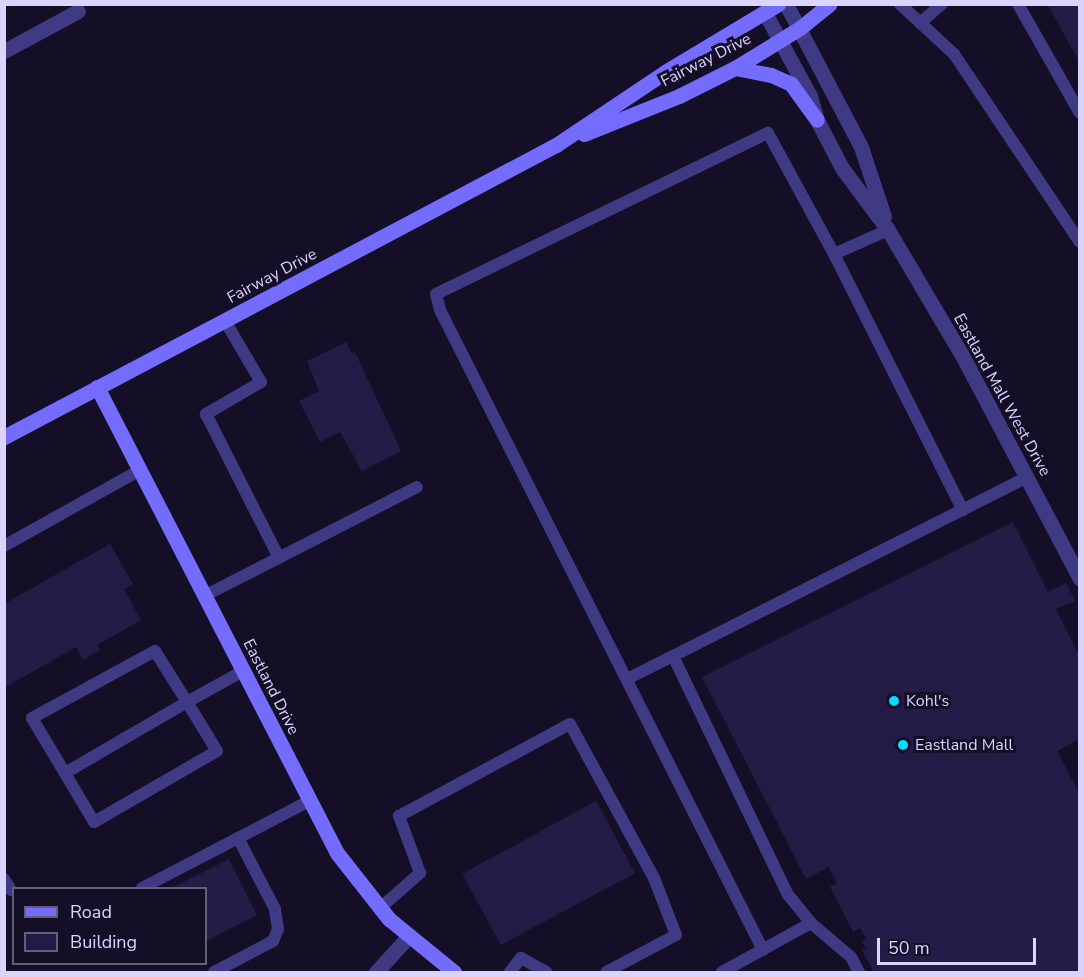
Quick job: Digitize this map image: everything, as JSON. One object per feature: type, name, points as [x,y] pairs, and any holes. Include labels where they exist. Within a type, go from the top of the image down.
[{"type":"main road","name":"Fairway Drive","points":[[556,145],[679,96],[735,68],[781,41],[830,4]]},
{"type":"main road","name":"Fairway Drive","points":[[4,437],[556,145],[665,72],[772,9]]},
{"type":"main road","points":[[735,68],[771,75],[791,84],[818,120]]},
{"type":"main road","name":"Eastland Drive","points":[[97,387],[337,853],[379,909],[408,937],[454,972]]},
{"type":"street","name":"Eastland Mall West Drive","points":[[786,4],[861,147],[888,230]]},
{"type":"street","name":"Eastland Mall West Drive","points":[[772,9],[781,41],[810,96],[818,120],[842,168],[888,230],[991,406],[1080,579]]},
{"type":"street","points":[[4,51],[78,11]]},
{"type":"street","points":[[376,972],[408,937]]},
{"type":"lane","points":[[900,4],[954,54],[1077,234]]},
{"type":"lane","points":[[920,23],[942,4]]},
{"type":"lane","points":[[1017,4],[1080,113]]},
{"type":"lane","points":[[763,950],[440,310],[436,294],[768,133],[834,254],[963,510]]},
{"type":"lane","points":[[834,254],[888,230]]},
{"type":"lane","points":[[225,321],[261,382],[206,414],[279,558]]},
{"type":"lane","points":[[4,546],[140,470]]},
{"type":"lane","points":[[627,680],[1027,477]]},
{"type":"lane","points":[[204,596],[417,487]]},
{"type":"lane","points":[[155,651],[187,702],[217,750],[94,822],[32,718],[155,651]]},
{"type":"lane","points":[[674,656],[788,895],[811,923],[851,957],[859,972]]},
{"type":"lane","points":[[65,773],[243,671]]},
{"type":"lane","points":[[379,909],[420,873],[399,816],[570,724],[654,878],[676,935],[606,972]]},
{"type":"lane","points":[[144,887],[309,801]]},
{"type":"lane","points":[[214,972],[273,941],[278,929],[275,909],[238,838]]},
{"type":"lane","points":[[728,971],[811,923]]},
{"type":"lane","points":[[510,972],[521,958],[546,972]]},
{"type":"building","points":[[1047,4],[1080,4],[1080,63]]},
{"type":"building","points":[[346,342],[352,354],[355,352],[401,451],[362,471],[340,432],[320,442],[299,401],[319,391],[307,361]]},
{"type":"building","name":"Eastland Mall","points":[[1013,522],[1048,592],[1066,583],[1075,601],[1056,609],[1080,657],[1080,739],[1057,751],[1080,795],[1080,972],[874,972],[862,950],[866,948],[862,941],[866,939],[860,928],[853,932],[830,887],[837,883],[829,867],[806,879],[702,677]]},
{"type":"building","points":[[110,544],[133,584],[124,589],[141,620],[97,645],[100,650],[83,660],[76,647],[4,688],[4,604]]},
{"type":"building","points":[[596,801],[635,873],[501,945],[462,874]]},
{"type":"building","points":[[229,859],[257,915],[207,940],[207,887],[173,887]]},
{"type":"place","name":"Kohl's","points":[[894,701]]},
{"type":"place","name":"Eastland Mall","points":[[903,745]]}]
